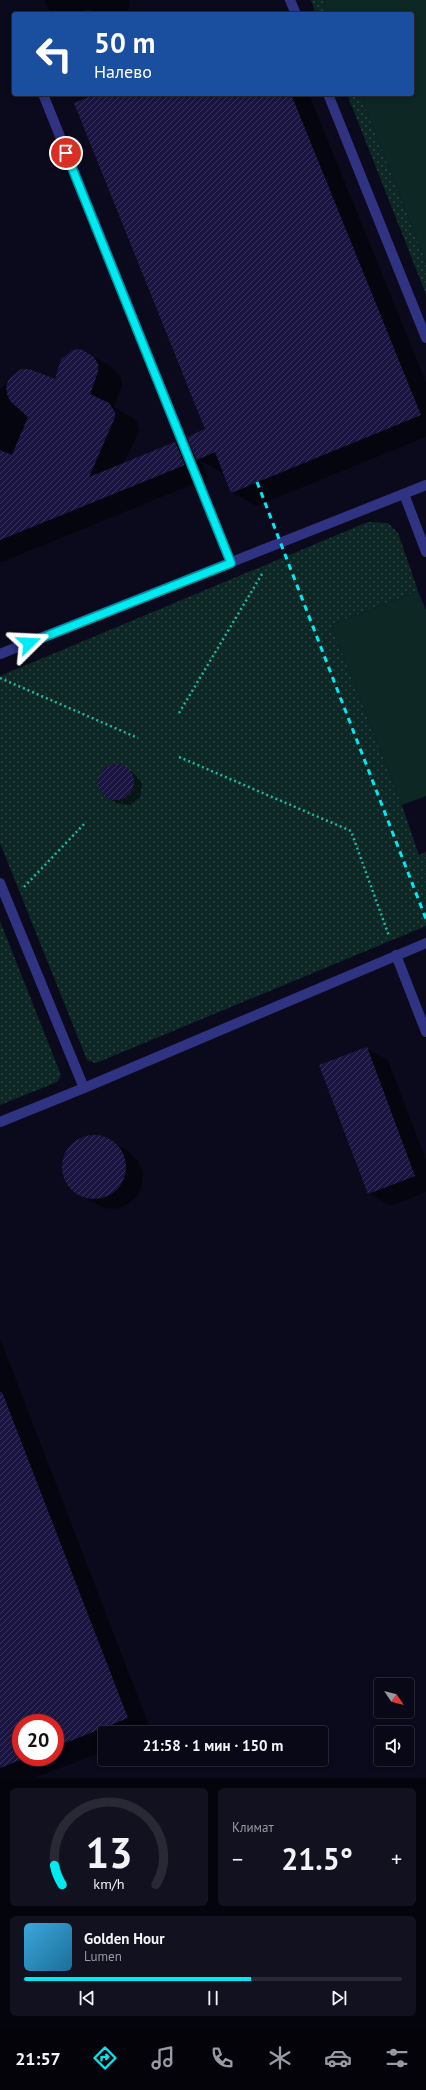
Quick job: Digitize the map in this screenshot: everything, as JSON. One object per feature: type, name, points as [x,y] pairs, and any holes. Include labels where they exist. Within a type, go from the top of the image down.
[{"type":"lane","points":[[290,0],[295,12]]},
{"type":"lane","points":[[44,96],[231,563]]},
{"type":"lane","points":[[329,96],[426,338]]},
{"type":"lane","points":[[0,654],[426,485]]},
{"type":"lane","points":[[404,494],[426,552]]},
{"type":"lane","points":[[0,883],[84,1088]]},
{"type":"lane","points":[[0,1122],[426,943]]},
{"type":"lane","points":[[396,955],[426,1032]]},
{"type":"path","points":[[178,713],[280,543]]},
{"type":"path","points":[[0,678],[138,738]]},
{"type":"path","points":[[179,756],[351,831],[396,955]]},
{"type":"path","points":[[8,904],[86,822]]},
{"type":"green space","points":[[311,0],[323,0],[327,12],[315,12]]},
{"type":"green space","points":[[323,0],[426,0],[426,262],[361,96],[414,96],[414,12],[327,12]]},
{"type":"green space","points":[[348,96],[361,96],[426,262],[426,294]]},
{"type":"green space","points":[[368,522],[388,523],[398,533],[418,591],[331,625],[402,805],[419,855],[426,852],[426,926],[96,1063],[87,1060],[0,843],[0,676]]},
{"type":"green space","points":[[418,591],[426,610],[426,796],[402,805],[331,625]]},
{"type":"green space","points":[[0,921],[61,1075],[57,1082],[0,1105]]},
{"type":"building","points":[[91,96],[292,96],[421,415],[231,493],[215,452],[197,460],[187,437],[205,429],[74,103]]},
{"type":"building","points":[[81,349],[94,357],[98,364],[98,372],[90,394],[109,403],[115,412],[115,417],[89,477],[175,442],[185,465],[0,540],[0,450],[12,455],[28,417],[10,401],[6,386],[9,379],[21,369],[29,369],[55,379],[61,359],[73,350]]},
{"type":"building","points":[[116,764],[126,767],[131,772],[134,782],[131,792],[126,797],[116,800],[106,797],[101,792],[98,782],[101,772],[106,767]]},
{"type":"building","points":[[367,1047],[415,1176],[368,1194],[319,1065]]},
{"type":"building","points":[[94,1135],[106,1137],[117,1144],[124,1155],[126,1167],[124,1179],[117,1190],[106,1197],[94,1199],[82,1197],[71,1190],[64,1179],[62,1167],[64,1155],[71,1144],[82,1137]]},
{"type":"building","points":[[0,1392],[2,1392],[128,1718],[108,1726],[98,1726],[98,1730],[64,1743],[64,1714],[12,1714],[12,1763],[0,1768]]},
{"type":"railway","points":[[257,482],[426,919]]},
{"type":"route","points":[[29,643],[231,563],[66,153]]}]
